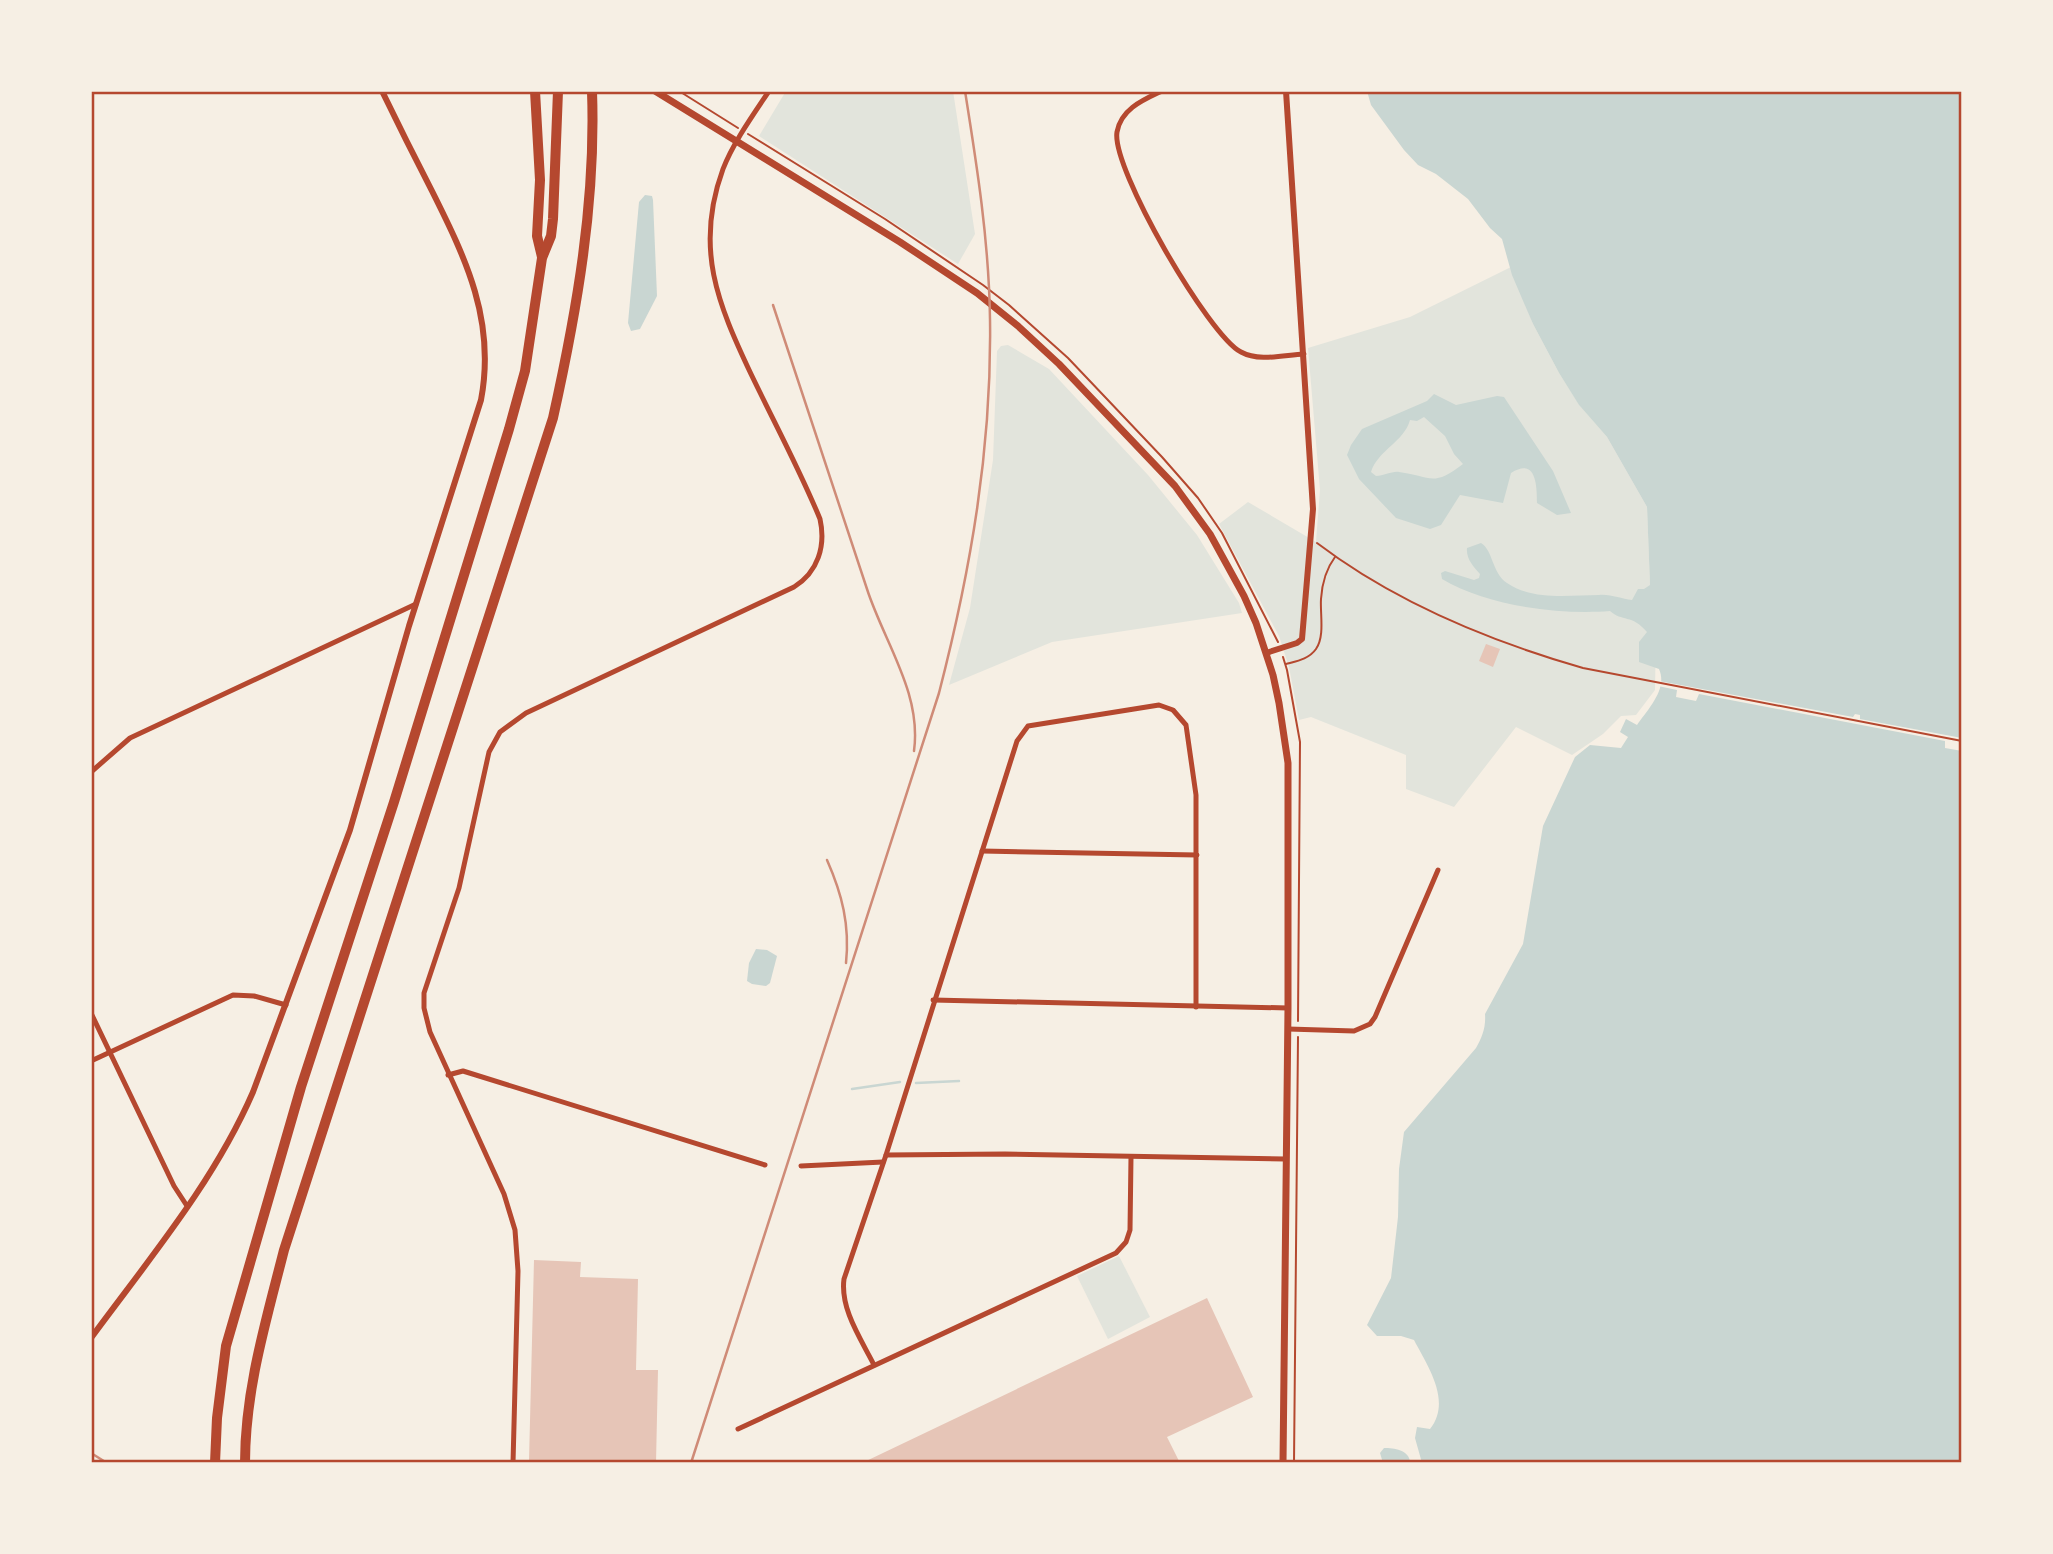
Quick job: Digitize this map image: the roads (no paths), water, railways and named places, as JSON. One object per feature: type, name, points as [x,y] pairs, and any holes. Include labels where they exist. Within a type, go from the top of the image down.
[{"type":"highway","points":[[535,91],[540,180],[537,236],[542,258]]},
{"type":"highway","points":[[215,1463],[217,1418],[229,1333],[301,1087],[394,802],[525,371],[542,258],[551,236],[558,91]]},
{"type":"highway","points":[[245,1463],[248,1404],[284,1250],[553,418],[567,357],[590,209],[594,147],[592,91]]},
{"type":"main road","points":[[655,91],[959,280],[1018,326],[1059,364],[1162,471],[1210,534],[1237,581],[1266,653],[1279,703],[1288,763],[1283,1463]]},
{"type":"street","points":[[91,1338],[216,1165],[238,1127],[350,830],[416,604],[477,415],[483,388],[485,345],[480,309],[469,269],[382,91]]},
{"type":"street","points":[[513,1463],[518,1271],[516,1236],[504,1194],[426,1022],[424,993],[458,888],[483,774],[494,742],[508,725],[526,713],[794,587],[808,576],[820,555],[822,531],[817,513],[728,324],[715,285],[710,244],[714,201],[723,169],[769,91]]},
{"type":"street","points":[[1162,91],[1131,108],[1124,115],[1117,133],[1122,163],[1153,228],[1201,306],[1234,348],[1251,356],[1304,354]]},
{"type":"street","points":[[1266,653],[1303,639],[1313,509],[1286,91]]},
{"type":"street","points":[[91,772],[130,738],[416,604]]},
{"type":"street","points":[[874,1365],[847,1308],[842,1289],[1017,741],[1024,730],[1035,724],[1153,705],[1173,710],[1183,719],[1196,795],[1196,1007]]},
{"type":"street","points":[[982,851],[1197,855]]},
{"type":"street","points":[[1288,1028],[1354,1031],[1370,1024],[1438,870]]},
{"type":"street","points":[[91,1061],[233,995],[254,996],[286,1005]]},
{"type":"street","points":[[933,1000],[1288,1008]]},
{"type":"street","points":[[91,1013],[174,1186],[187,1206]]},
{"type":"street","points":[[449,1075],[463,1072],[765,1165]]},
{"type":"street","points":[[801,1167],[885,1159],[1005,1154],[1286,1159]]},
{"type":"street","points":[[738,1429],[1116,1253],[1126,1242],[1130,1230],[1131,1157]]},
{"type":"waterway","points":[[916,1083],[959,1081]]},
{"type":"waterway","points":[[852,1089],[900,1082]]},
{"type":"railway","points":[[691,1463],[939,693],[961,600],[983,461],[990,367],[985,233],[965,91]]},
{"type":"railway","points":[[773,305],[867,589],[907,688],[915,730],[914,751]]},
{"type":"railway","points":[[827,860],[844,910],[846,963]]},
{"type":"railway","points":[[91,1453],[107,1463]]}]
